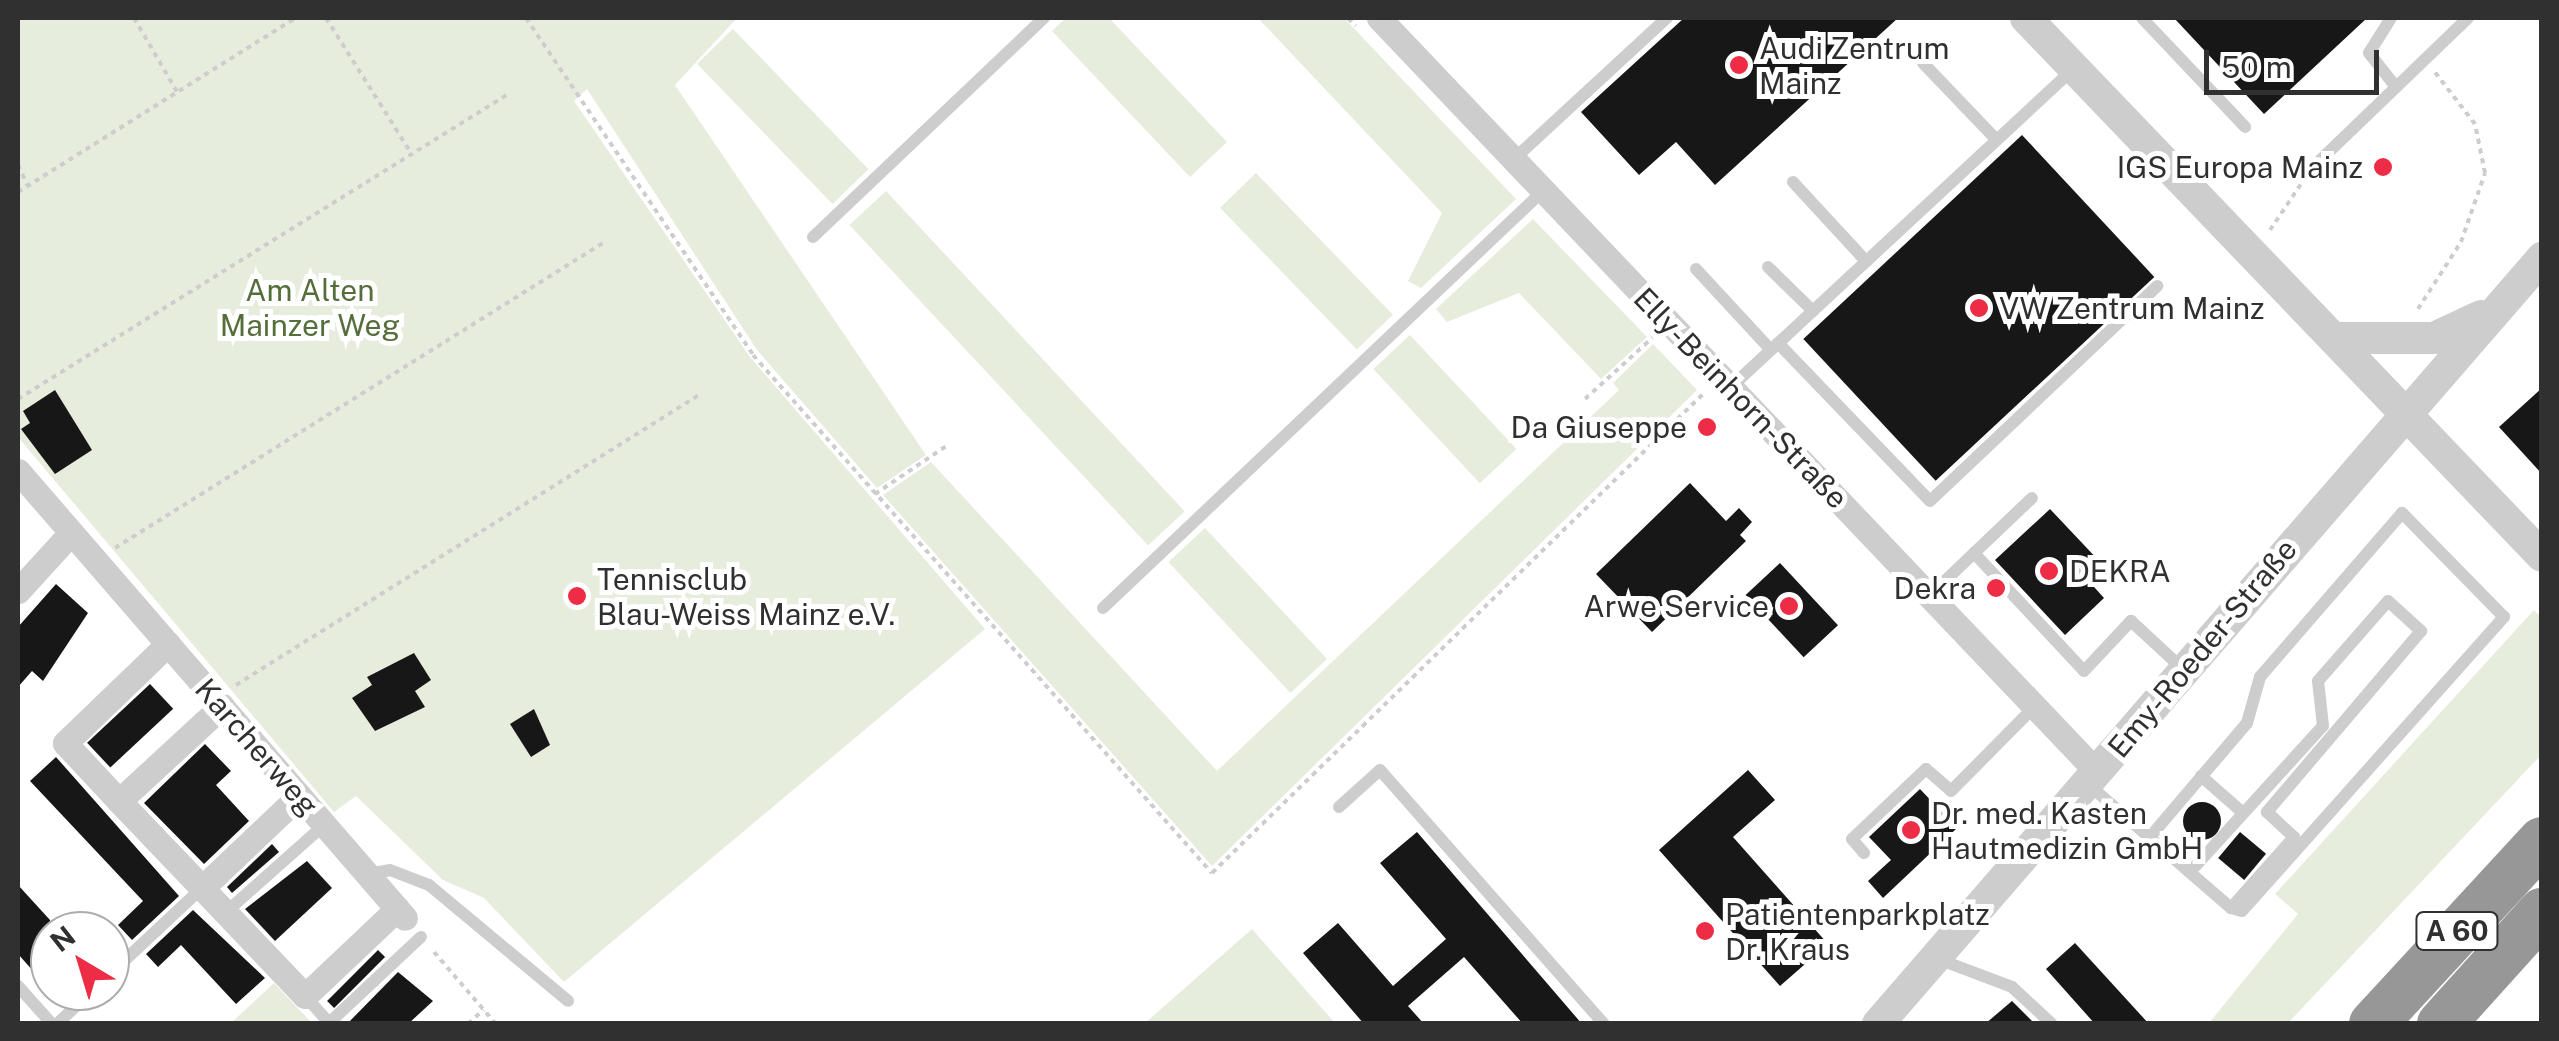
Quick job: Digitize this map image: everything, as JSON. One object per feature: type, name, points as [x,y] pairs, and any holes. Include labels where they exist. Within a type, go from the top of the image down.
[{"type":"highway","name":"A 60","points":[[2373,1024],[2542,840]]},
{"type":"highway","name":"A 60","points":[[2442,1024],[2542,912]]},
{"type":"street","points":[[2026,18],[2408,408],[2542,556]]},
{"type":"street","name":"Elly-Beinhorn-Straße","points":[[1386,20],[2034,706],[2092,777]]},
{"type":"street","name":"Emy-Roeder-Straße","points":[[1878,1024],[2493,309],[2542,258]]},
{"type":"street","points":[[2340,338],[2434,338],[2493,309]]},
{"type":"street","name":"Karcherweg","points":[[18,471],[68,536],[168,644],[408,922]]},
{"type":"street","points":[[18,592],[68,536]]},
{"type":"street","points":[[168,644],[65,743],[305,996],[408,922]]},
{"type":"street","points":[[119,802],[218,702]]},
{"type":"street","points":[[202,888],[298,796]]},
{"type":"lane","points":[[813,237],[1044,18]]},
{"type":"lane","points":[[1514,159],[1667,18]]},
{"type":"lane","points":[[2142,18],[2245,128]]},
{"type":"lane","points":[[2391,18],[2369,53],[2396,87]]},
{"type":"lane","points":[[2310,170],[2424,60],[2459,20]]},
{"type":"lane","points":[[1922,63],[1996,139]]},
{"type":"lane","points":[[1726,382],[1775,347],[2074,68]]},
{"type":"lane","points":[[1794,182],[1866,262]]},
{"type":"lane","points":[[1104,608],[1544,190]]},
{"type":"lane","points":[[1768,266],[1812,311]]},
{"type":"lane","points":[[1696,269],[1930,501],[2157,286]]},
{"type":"lane","points":[[1929,596],[2032,498]]},
{"type":"lane","points":[[2092,777],[2155,842],[2231,908],[2253,906],[2504,617],[2402,513],[2260,677],[2246,723],[2201,776],[2155,842]]},
{"type":"lane","points":[[1974,553],[2084,671],[2130,621],[2184,670]]},
{"type":"lane","points":[[2190,872],[2322,726],[2318,681],[2388,601],[2420,632],[2267,812],[2294,837],[2231,908]]},
{"type":"lane","points":[[1864,853],[1852,839],[1926,768],[1951,792],[2034,706]]},
{"type":"lane","points":[[1340,807],[1380,770],[1604,1024]]},
{"type":"lane","points":[[2201,776],[2242,812]]},
{"type":"lane","points":[[226,913],[324,824]]},
{"type":"lane","points":[[366,874],[390,870],[429,885],[568,1001]]},
{"type":"lane","points":[[130,955],[202,888]]},
{"type":"lane","points":[[305,996],[329,1023],[408,922]]},
{"type":"lane","points":[[1936,957],[1953,972],[2012,987],[2052,1024]]},
{"type":"lane","points":[[18,986],[55,1024]]},
{"type":"path","points":[[134,18],[177,92]]},
{"type":"path","points":[[18,192],[294,18]]},
{"type":"path","points":[[326,18],[412,154]]},
{"type":"path","points":[[526,18],[753,355],[1212,873],[1726,382]]},
{"type":"path","points":[[2413,318],[2460,242],[2486,173],[2466,108],[2424,60]]},
{"type":"path","points":[[18,399],[510,93]]},
{"type":"path","points":[[18,166],[28,186]]},
{"type":"path","points":[[2266,233],[2296,194]]},
{"type":"path","points":[[94,561],[603,244]]},
{"type":"path","points":[[1585,399],[1652,338]]},
{"type":"path","points":[[218,702],[699,395]]},
{"type":"path","points":[[875,494],[948,445]]},
{"type":"path","points":[[408,922],[496,1024]]},
{"type":"path","points":[[468,1024],[484,1010]]},
{"type":"green space","name":"Am Alten Mainzer Weg","points":[[18,18],[737,18],[675,85],[926,455],[877,488],[757,350],[587,89],[574,101],[750,357],[985,629],[564,982],[484,898],[443,880],[356,796],[334,812],[18,437]]},
{"type":"green space","points":[[1066,18],[1109,18],[1227,142],[1190,177],[1052,31]]},
{"type":"green space","points":[[1258,18],[1344,18],[1516,199],[1421,288],[1408,281],[1442,213]]},
{"type":"green space","points":[[733,29],[868,169],[832,204],[697,64]]},
{"type":"green space","points":[[1256,173],[1393,315],[1357,349],[1220,208]]},
{"type":"green space","points":[[886,191],[1185,511],[1148,545],[849,225]]},
{"type":"green space","points":[[1533,219],[1647,337],[1601,379],[1519,293],[1447,322],[1436,309]]},
{"type":"green space","points":[[1410,335],[1516,449],[1480,483],[1373,369]]},
{"type":"green space","points":[[1653,344],[1697,390],[1212,866],[883,495],[931,462],[1217,771],[1619,390],[1613,383]]},
{"type":"green space","points":[[1205,528],[1327,659],[1291,693],[1168,562]]},
{"type":"green space","points":[[2534,610],[2541,617],[2541,755],[2288,1023],[2209,1023],[2298,914],[2275,894]]},
{"type":"green space","points":[[1252,929],[1335,1023],[1145,1023]]},
{"type":"green space","points":[[274,983],[312,1023],[231,1023]]},
{"type":"building","name":"Audi Zentrum Mainz","points":[[1684,18],[1898,18],[1715,185],[1676,142],[1639,175],[1581,112]]},
{"type":"building","points":[[2174,18],[2367,18],[2264,114]]},
{"type":"building","name":"VW Zentrum Mainz","points":[[2022,135],[2154,277],[1936,481],[1803,339]]},
{"type":"building","points":[[2542,388],[2542,474],[2499,427]]},
{"type":"building","points":[[55,390],[92,450],[55,474],[21,429],[30,423],[23,411]]},
{"type":"building","points":[[1690,483],[1726,521],[1739,508],[1752,522],[1740,535],[1746,541],[1652,632],[1596,574]]},
{"type":"building","name":"DEKRA","points":[[2050,509],[2101,563],[2086,578],[2104,598],[2065,635],[1995,560]]},
{"type":"building","name":"Arwe Service","points":[[1780,563],[1838,625],[1804,657],[1746,595]]},
{"type":"building","points":[[56,584],[88,613],[43,681],[32,671],[18,687],[18,627]]},
{"type":"building","points":[[414,653],[431,680],[415,691],[425,707],[375,731],[352,698],[372,685],[367,677]]},
{"type":"building","points":[[150,684],[173,709],[110,768],[87,743]]},
{"type":"building","points":[[534,709],[550,745],[531,757],[510,724]]},
{"type":"building","points":[[205,744],[231,771],[216,785],[249,821],[204,864],[144,803]]},
{"type":"building","points":[[56,757],[179,896],[132,940],[130,913],[143,901],[30,781]]},
{"type":"building","points":[[1748,770],[1775,800],[1733,837],[1828,944],[1780,986],[1659,850]]},
{"type":"building","name":"Dr. med. Kasten Hautmedizin GmbH","points":[[1920,789],[1957,828],[1883,898],[1868,881],[1891,860],[1869,837]]},
{"type":"building","points":[[2202,802],[2216,807],[2221,821],[2216,835],[2202,840],[2188,835],[2183,821],[2188,807]]},
{"type":"building","points":[[1417,832],[1582,1024],[1523,1024],[1464,957],[1408,1006],[1424,1024],[1364,1024],[1303,953],[1338,923],[1393,986],[1446,939],[1380,863]]},
{"type":"building","points":[[2240,832],[2266,854],[2244,880],[2218,858]]},
{"type":"building","points":[[272,844],[279,852],[232,893],[227,887]]},
{"type":"building","points":[[307,861],[332,888],[275,941],[245,909]]},
{"type":"building","points":[[18,885],[42,911],[30,911],[30,968],[18,954]]},
{"type":"building","points":[[193,910],[265,978],[236,1004],[181,945],[158,967],[146,954]]},
{"type":"building","points":[[2075,943],[2149,1024],[2095,1024],[2046,969]]},
{"type":"building","points":[[378,950],[385,957],[334,1008],[327,1001]]},
{"type":"building","points":[[398,972],[433,1001],[408,1024],[347,1024]]},
{"type":"building","points":[[2012,1001],[2035,1024],[1985,1024]]},
{"type":"place","name":"Audi Zentrum Mainz","points":[[1739,65]]},
{"type":"place","name":"IGS Europa Mainz","points":[[2383,167]]},
{"type":"place","name":"VW Zentrum Mainz","points":[[1979,308]]},
{"type":"place","name":"Da Giuseppe","points":[[1707,427]]},
{"type":"place","name":"DEKRA","points":[[2049,571]]},
{"type":"place","name":"Dekra","points":[[1996,588]]},
{"type":"place","name":"Tennisclub Blau-Weiss Mainz e.V.","points":[[577,596]]},
{"type":"place","name":"Arwe Service","points":[[1789,606]]},
{"type":"place","name":"Dr. med. Kasten Hautmedizin GmbH","points":[[1911,830]]},
{"type":"place","name":"Patientenparkplatz Dr. Kraus","points":[[1705,931]]}]
